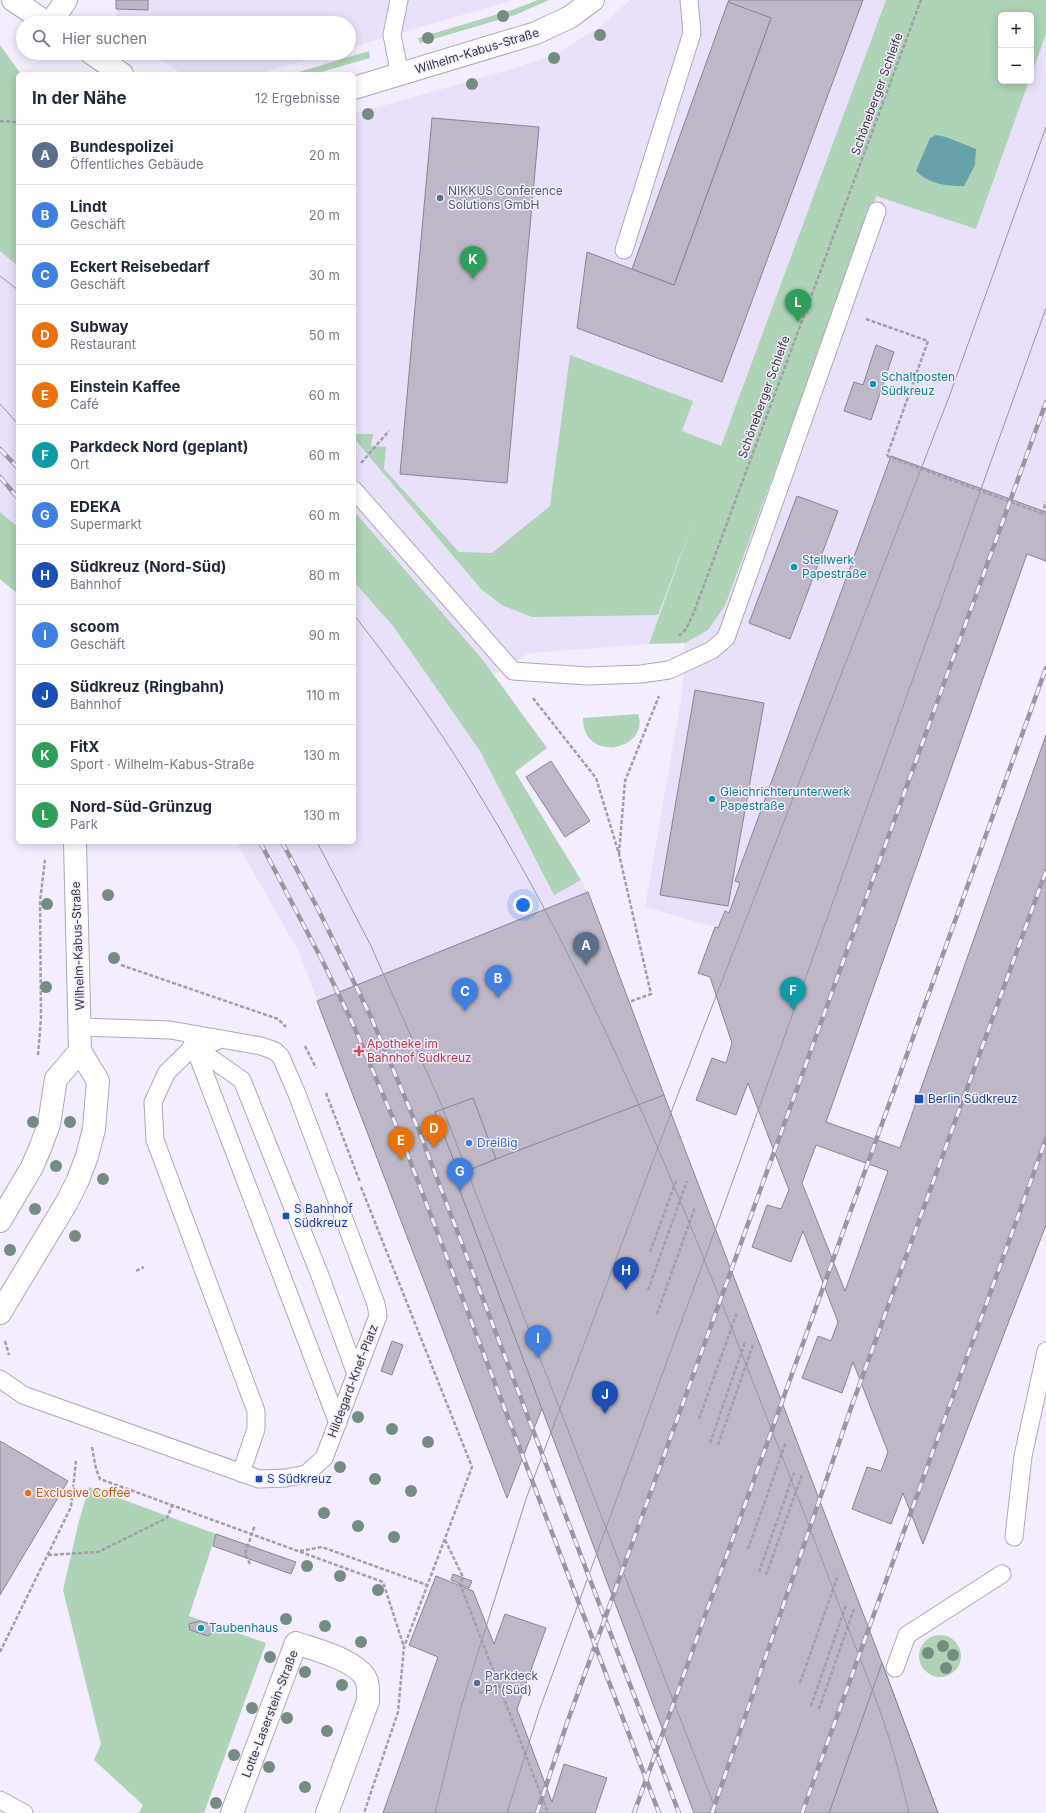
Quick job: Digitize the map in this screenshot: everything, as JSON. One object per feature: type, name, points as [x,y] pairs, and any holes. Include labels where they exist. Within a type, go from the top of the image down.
[{"type":"street","points":[[13,0],[37,16]]},
{"type":"street","points":[[56,16],[66,0]]},
{"type":"street","name":"Wilhelm-Kabus-Straße","points":[[356,87],[536,33],[570,17],[593,0]]},
{"type":"street","points":[[101,60],[119,72]]},
{"type":"street","name":"Wilhelm-Kabus-Straße","points":[[75,844],[80,1051]]},
{"type":"street","points":[[0,1221],[32,1167],[41,1146],[49,1124],[56,1079],[80,1051],[98,1081],[94,1128],[87,1156],[78,1180],[67,1202],[0,1313]]},
{"type":"street","name":"Lotte-Laserstein-Straße","points":[[232,1813],[296,1643],[352,1664],[365,1677],[369,1688],[368,1701],[327,1813]]},
{"type":"lane","points":[[399,0],[392,35],[400,75]]},
{"type":"lane","points":[[624,250],[692,33],[688,0]]},
{"type":"lane","points":[[356,492],[513,671],[588,676],[641,674],[669,670],[712,650],[726,638],[877,211]]},
{"type":"lane","name":"Hildegard-Knef-Platz","points":[[0,1379],[23,1395],[259,1479],[286,1478],[306,1474],[324,1458],[378,1316],[376,1304],[297,1094],[281,1057],[275,1052],[261,1046],[170,1030],[80,1027]]},
{"type":"lane","points":[[170,1030],[242,1080],[316,1266],[356,1374]]},
{"type":"lane","points":[[223,1040],[194,1046],[167,1072],[152,1102],[155,1140],[256,1411],[256,1430],[242,1472]]},
{"type":"lane","points":[[194,1046],[209,1090],[338,1423]]},
{"type":"lane","points":[[1014,1537],[1023,1456],[1046,1351]]},
{"type":"lane","points":[[895,1668],[907,1635],[1002,1574]]},
{"type":"lane","points":[[0,1800],[24,1813]]},
{"type":"path","name":"Schöneberger Schleife","points":[[675,639],[686,629],[694,612],[921,0]]},
{"type":"path","points":[[0,121],[16,122]]},
{"type":"path","points":[[810,300],[928,341],[886,456],[1046,515]]},
{"type":"path","points":[[361,463],[389,431]]},
{"type":"path","points":[[1042,514],[1046,502]]},
{"type":"path","points":[[619,854],[625,781],[669,670]]},
{"type":"path","points":[[513,671],[596,778],[619,854],[650,994],[629,1002]]},
{"type":"path","points":[[38,1057],[40,1018],[40,901],[45,869],[45,854]]},
{"type":"path","points":[[121,965],[278,1019],[288,1029]]},
{"type":"path","points":[[303,1043],[308,1048]]},
{"type":"path","points":[[339,1124],[361,1185],[472,1467],[445,1540],[426,1585],[404,1648],[398,1712],[364,1813]]},
{"type":"path","points":[[650,1252],[676,1181]]},
{"type":"path","points":[[648,1290],[687,1181]]},
{"type":"path","points":[[657,1314],[695,1207]]},
{"type":"path","points":[[136,1270],[144,1267]]},
{"type":"path","points":[[699,1419],[737,1312]]},
{"type":"path","points":[[710,1443],[745,1342]]},
{"type":"path","points":[[718,1445],[753,1346]]},
{"type":"path","points":[[748,1549],[786,1442]]},
{"type":"path","points":[[0,1652],[71,1507],[76,1461]]},
{"type":"path","points":[[759,1572],[794,1472]]},
{"type":"path","points":[[766,1575],[802,1475]]},
{"type":"path","points":[[100,1479],[383,1582],[404,1648]]},
{"type":"path","points":[[47,1556],[98,1552],[167,1518],[172,1506]]},
{"type":"path","points":[[250,1564],[245,1554],[255,1525]]},
{"type":"path","points":[[445,1540],[463,1577],[460,1584],[500,1685],[547,1813]]},
{"type":"path","points":[[300,1551],[322,1547],[426,1585]]},
{"type":"path","points":[[800,1683],[838,1575]]},
{"type":"path","points":[[811,1706],[846,1606]]},
{"type":"path","points":[[819,1709],[854,1609]]},
{"type":"path","points":[[479,1693],[500,1685]]},
{"type":"shaded area","points":[[116,0],[513,0],[356,46],[356,16],[117,16]]},
{"type":"shaded area","points":[[630,0],[886,0],[649,644],[529,653],[494,675],[356,513],[356,113],[508,70],[554,55],[600,27]]},
{"type":"shaded area","points":[[1046,34],[1046,512],[891,457],[735,881],[740,883],[729,913],[724,911],[718,928],[645,907],[682,694],[685,643],[708,630],[725,606],[876,196],[976,229],[1028,84],[1034,84],[1034,68]]},
{"type":"shaded area","points":[[162,60],[307,60],[265,72],[179,72]]},
{"type":"shaded area","points":[[0,172],[16,186],[16,525],[0,512]]},
{"type":"shaded area","points":[[356,584],[393,626],[480,751],[554,894],[581,880],[588,892],[664,1095],[392,1199],[299,952],[237,844],[356,844]]},
{"type":"green space","points":[[538,0],[549,0],[515,15],[420,43],[418,38],[512,10]]},
{"type":"green space","points":[[886,0],[1046,0],[1046,34],[1034,68],[1034,12],[998,12],[998,84],[1028,84],[976,229],[876,196],[725,606],[708,630],[685,643],[649,644],[693,522],[658,615],[532,617],[502,605],[481,589],[356,441],[356,434],[373,434],[371,446],[386,447],[384,469],[459,552],[492,553],[550,506],[570,355],[693,401],[682,431],[721,446]]},
{"type":"green space","points":[[0,45],[20,72],[16,72],[16,264],[0,251]]},
{"type":"green space","points":[[369,51],[370,58],[321,72],[299,72],[339,60],[356,60],[356,55]]},
{"type":"green space","points":[[0,512],[16,525],[16,592],[0,579]]},
{"type":"green space","points":[[356,513],[482,659],[547,748],[515,772],[581,880],[554,895],[480,751],[393,626],[356,584]]},
{"type":"green space","points":[[638,714],[639,726],[635,736],[626,743],[615,747],[604,747],[593,742],[586,733],[583,718]]},
{"type":"green space","points":[[89,1487],[216,1534],[189,1616],[266,1643],[204,1813],[139,1813],[143,1805],[94,1760],[101,1744],[63,1590],[79,1521]]},
{"type":"green space","points":[[940,1635],[955,1641],[961,1656],[955,1671],[940,1677],[925,1671],[919,1656],[925,1641]]},
{"type":"water","points":[[936,135],[946,137],[976,149],[975,165],[964,186],[938,183],[926,179],[916,171],[930,138]]},
{"type":"building","points":[[116,0],[148,0],[148,10],[116,9]]},
{"type":"building","points":[[729,0],[863,0],[722,382],[577,328],[587,252],[674,285],[771,18],[746,10],[728,2]]},
{"type":"building","points":[[728,2],[771,18],[674,285],[632,269]]},
{"type":"building","points":[[432,118],[539,127],[507,483],[400,474]]},
{"type":"building","name":"Schaltposten Südkreuz","points":[[876,345],[894,352],[871,420],[844,411],[854,382],[863,385]]},
{"type":"building","points":[[891,456],[1046,512],[1046,561],[1027,554],[826,1122],[900,1148],[1046,735],[1046,1225],[923,1544],[903,1493],[891,1524],[852,1509],[867,1467],[881,1471],[888,1452],[853,1362],[842,1393],[802,1378],[818,1336],[831,1341],[838,1322],[803,1231],[791,1262],[752,1247],[767,1205],[781,1209],[789,1190],[748,1083],[736,1115],[696,1100],[712,1058],[726,1063],[732,1043],[710,977],[698,973],[715,927],[718,928],[725,911],[729,913],[740,883],[735,881]],"holes":[[[816,1145],[888,1171],[845,1291],[802,1183]]]},
{"type":"building","name":"Stellwerk Papestraße","points":[[797,496],[838,511],[790,639],[749,623]]},
{"type":"building","name":"Gleichrichterunterwerk Papestraße","points":[[695,690],[764,703],[728,906],[660,895]]},
{"type":"building","points":[[551,761],[590,821],[565,837],[526,777]]},
{"type":"building","points":[[588,892],[664,1095],[507,1498],[317,1001]]},
{"type":"building","points":[[664,1095],[938,1813],[694,1813],[454,1175]]},
{"type":"building","name":"Dreißig","points":[[473,1098],[496,1159],[459,1174],[435,1112]]},
{"type":"building","points":[[392,1341],[403,1345],[392,1375],[381,1371]]},
{"type":"building","points":[[0,1441],[68,1481],[0,1595]]},
{"type":"building","points":[[216,1534],[296,1562],[291,1574],[213,1546]]},
{"type":"building","points":[[453,1574],[472,1581],[469,1588],[451,1580]]},
{"type":"building","name":"Parkdeck P1 (Süd)","points":[[436,1576],[473,1591],[494,1644],[505,1614],[546,1628],[517,1709],[552,1802],[564,1764],[607,1778],[595,1813],[383,1813],[438,1657],[409,1645]]},
{"type":"building","name":"Taubenhaus","points":[[200,1621],[213,1625],[214,1631],[208,1636],[190,1630],[189,1624]]},
{"type":"building","points":[[882,1663],[938,1813],[829,1813]]},
{"type":"tram line","points":[[435,1813],[461,1707],[526,1499],[678,1094],[949,397],[1046,127]]},
{"type":"tram line","points":[[0,276],[16,288]]},
{"type":"tram line","points":[[507,1813],[539,1711],[718,1222],[1046,308]]},
{"type":"tram line","points":[[0,404],[16,422]]},
{"type":"tram line","points":[[356,618],[418,700],[448,744],[519,862],[559,936],[632,1088],[698,1243],[877,1703],[893,1750],[909,1813]]},
{"type":"tram line","points":[[318,844],[371,946],[441,1104],[717,1813]]},
{"type":"railway","points":[[537,1813],[567,1723],[1046,402]]},
{"type":"railway","points":[[0,449],[16,466]]},
{"type":"railway","points":[[0,477],[16,496]]},
{"type":"railway","points":[[634,1813],[1046,668]]},
{"type":"railway","points":[[261,844],[324,964],[353,1024],[401,1137],[659,1813]]},
{"type":"railway","points":[[283,844],[318,909],[371,1017],[419,1131],[679,1813]]},
{"type":"railway","points":[[712,1813],[851,1408],[1046,871]]},
{"type":"railway","points":[[802,1813],[1046,1139]]},
{"type":"place","name":"NIKKUS Conference Solutions GmbH","points":[[440,198]]},
{"type":"place","name":"FitX","points":[[473,279]]},
{"type":"place","name":"Nord-Süd-Grünzug","points":[[798,322]]},
{"type":"place","name":"Schaltposten Südkreuz","points":[[873,384]]},
{"type":"place","name":"Stellwerk Papestraße","points":[[794,567]]},
{"type":"place","name":"Gleichrichterunterwerk Papestraße","points":[[712,799]]},
{"type":"place","name":"Bundespolizei","points":[[586,965]]},
{"type":"place","name":"Lindt","points":[[498,998]]},
{"type":"place","name":"Parkdeck Nord (geplant)","points":[[793,1010]]},
{"type":"place","name":"Eckert Reisebedarf","points":[[465,1011]]},
{"type":"place","name":"Apotheke im Bahnhof Südkreuz","points":[[359,1051]]},
{"type":"place","name":"Berlin Südkreuz","points":[[919,1099]]},
{"type":"place","name":"Dreißig","points":[[469,1143]]},
{"type":"place","name":"Subway","points":[[434,1148]]},
{"type":"place","name":"Einstein Kaffee","points":[[401,1160]]},
{"type":"place","name":"EDEKA","points":[[460,1191]]},
{"type":"place","name":"S Bahnhof Südkreuz","points":[[286,1216]]},
{"type":"place","name":"Südkreuz (Nord-Süd)","points":[[626,1290]]},
{"type":"place","name":"scoom","points":[[538,1358]]},
{"type":"place","name":"Südkreuz (Ringbahn)","points":[[605,1414]]},
{"type":"place","name":"S Südkreuz","points":[[259,1479]]},
{"type":"place","name":"Exclusive Coffee","points":[[28,1493]]},
{"type":"place","name":"Taubenhaus","points":[[201,1628]]},
{"type":"place","name":"Parkdeck P1 (Süd)","points":[[477,1683]]}]
